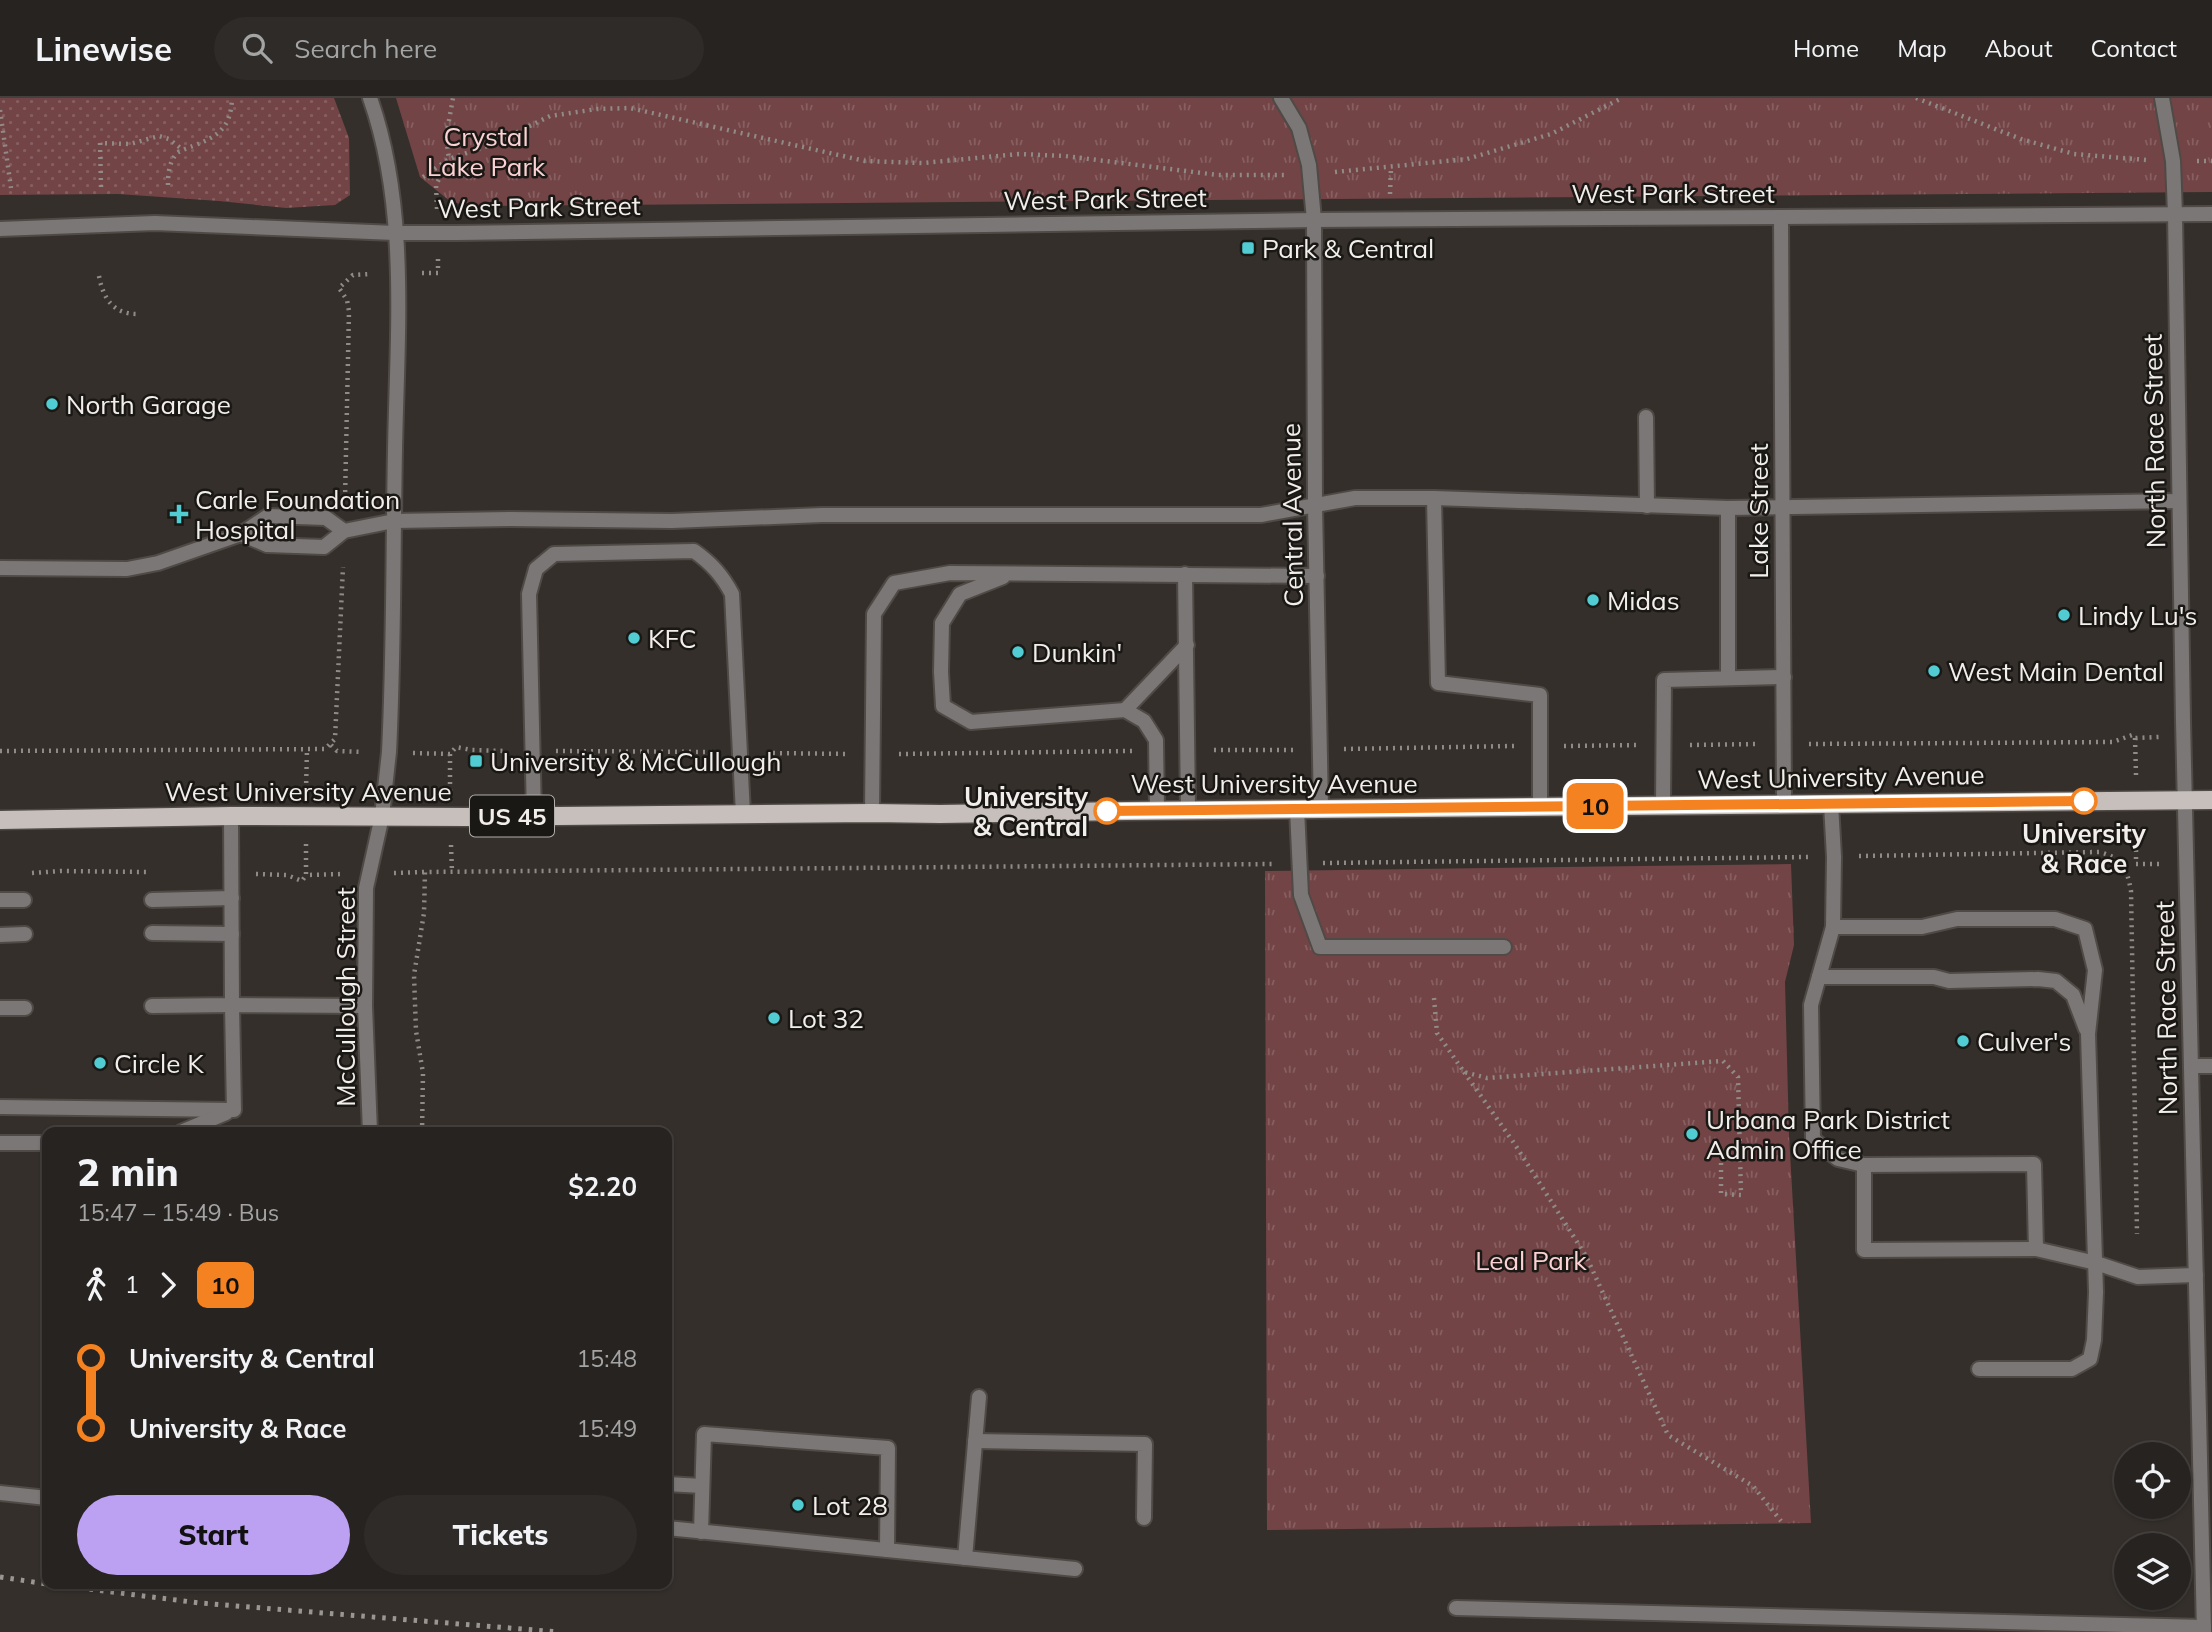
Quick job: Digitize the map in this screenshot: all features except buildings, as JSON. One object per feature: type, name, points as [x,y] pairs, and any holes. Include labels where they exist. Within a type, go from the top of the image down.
[{"type":"main road","name":"West University Avenue","points":[[0,820],[231,816],[940,814],[2212,800]]},
{"type":"street","name":"McCullough Street","points":[[370,98],[389,178],[398,288],[389,743],[382,816],[366,888],[365,1006],[370,1127]]},
{"type":"street","name":"Central Avenue","points":[[1281,98],[1299,128],[1302,139],[1309,165],[1314,220],[1315,506],[1321,809]]},
{"type":"street","name":"North Race Street","points":[[2162,98],[2173,161],[2175,214],[2191,1066],[2207,1553],[2204,1630]]},
{"type":"street","name":"West Park Street","points":[[0,229],[155,223],[395,233],[1314,220],[2212,214]]},
{"type":"street","name":"Lake Street","points":[[1781,217],[1784,804]]},
{"type":"street","points":[[1646,417],[1647,506]]},
{"type":"street","points":[[241,534],[267,545],[324,547],[344,531],[394,521],[672,521],[822,515],[1261,515],[1354,498],[1434,498],[1728,508],[2179,501]]},
{"type":"street","points":[[1434,498],[1438,684],[1540,695],[1540,807]]},
{"type":"street","points":[[1728,508],[1728,678]]},
{"type":"street","points":[[0,568],[127,569],[158,563],[241,534],[268,516],[326,518],[344,531]]},
{"type":"street","points":[[534,816],[529,594],[536,569],[554,554],[694,551],[722,575],[732,594],[743,814]]},
{"type":"street","points":[[872,813],[874,614],[894,583],[950,573],[1317,576]]},
{"type":"street","points":[[1010,573],[960,594],[942,623],[943,706],[971,722],[1125,710],[1144,721],[1156,740],[1157,810]]},
{"type":"street","points":[[1185,574],[1188,810]]},
{"type":"street","points":[[1125,710],[1187,645]]},
{"type":"street","points":[[1663,806],[1664,680],[1783,677]]},
{"type":"street","points":[[1830,804],[1834,857],[1833,928],[1811,1005],[1813,1139],[1838,1159],[1864,1165],[2034,1164],[2036,1249]]},
{"type":"street","points":[[1297,809],[1301,895],[1320,947],[1504,947]]},
{"type":"street","points":[[231,816],[233,1110]]},
{"type":"street","points":[[152,900],[232,898]]},
{"type":"street","points":[[0,900],[24,900]]},
{"type":"street","points":[[1833,928],[1922,928],[1957,919],[2055,919],[2085,929],[2095,970],[2088,1034],[2096,1263],[2090,1359],[2072,1369],[1979,1369]]},
{"type":"street","points":[[152,933],[232,934]]},
{"type":"street","points":[[0,934],[25,934]]},
{"type":"street","points":[[1819,977],[2056,981],[2073,995],[2088,1034]]},
{"type":"street","points":[[152,1006],[365,1006]]},
{"type":"street","points":[[0,1008],[25,1008]]},
{"type":"street","points":[[2191,1066],[2212,1066]]},
{"type":"street","points":[[0,1107],[233,1110]]},
{"type":"street","points":[[193,1127],[233,1110]]},
{"type":"street","points":[[0,1143],[42,1143]]},
{"type":"street","points":[[1864,1165],[1864,1250],[2036,1249],[2096,1263],[2138,1277],[2196,1275]]},
{"type":"street","points":[[965,1558],[979,1397]]},
{"type":"street","points":[[701,1532],[704,1434],[888,1448],[887,1550]]},
{"type":"street","points":[[975,1441],[1145,1444],[1144,1518]]},
{"type":"street","points":[[672,1484],[702,1486]]},
{"type":"street","points":[[0,1493],[42,1497]]},
{"type":"street","points":[[672,1529],[1075,1569]]},
{"type":"street","points":[[1456,1608],[2204,1630]]},
{"type":"path","points":[[168,185],[171,162],[178,152],[208,140],[225,127],[232,111],[232,98]]},
{"type":"path","points":[[436,185],[449,159],[446,137],[453,98]]},
{"type":"path","points":[[1332,172],[1467,159],[1551,134],[1622,98]]},
{"type":"path","points":[[1916,98],[2021,139],[2074,154],[2145,159]]},
{"type":"path","points":[[423,177],[449,159],[493,144],[550,117],[597,109],[629,108],[865,161],[923,163],[1019,154],[1065,156],[1218,175],[1269,175]]},
{"type":"path","points":[[0,110],[11,188]]},
{"type":"path","points":[[101,187],[100,143],[130,144],[159,136],[169,139],[183,150]]},
{"type":"path","points":[[1390,196],[1391,167]]},
{"type":"path","points":[[345,489],[349,311],[339,288],[353,275]]},
{"type":"path","points":[[99,276],[101,287],[115,309],[126,314],[137,314]]},
{"type":"path","points":[[0,751],[325,749],[335,739],[343,575]]},
{"type":"path","points":[[1805,744],[2113,742],[2132,735],[2135,738],[2136,756]]},
{"type":"path","points":[[331,745],[337,751]]},
{"type":"path","points":[[306,765],[307,749]]},
{"type":"path","points":[[2136,841],[2136,864]]},
{"type":"path","points":[[451,858],[452,872]]},
{"type":"path","points":[[412,872],[425,872]]},
{"type":"path","points":[[1434,998],[1437,1033],[1514,1143],[1586,1256],[1668,1435],[1753,1486],[1781,1521]]},
{"type":"path","points":[[1464,1072],[1488,1078],[1723,1061],[1738,1077],[1741,1195],[1721,1194],[1721,1159]]},
{"type":"path","points":[[422,1104],[422,1127]]},
{"type":"green space","points":[[0,98],[334,98],[349,138],[350,195],[335,205],[286,208],[118,194],[0,195]]},
{"type":"green space","name":"Crystal Lake Park","points":[[396,98],[2212,98],[2212,192],[471,206],[451,202],[420,177]]},
{"type":"green space","name":"Leal Park","points":[[1791,864],[1794,945],[1785,982],[1789,1135],[1811,1523],[1267,1530],[1265,871]]},
{"type":"railway","points":[[0,1577],[42,1583]]},
{"type":"railway","points":[[88,1589],[200,1603],[559,1632]]},
{"type":"bus line","name":"10","points":[[1107,811],[2084,801]]},
{"type":"place","name":"Park & Central","points":[[1248,248]]},
{"type":"place","name":"North Garage","points":[[52,404]]},
{"type":"place","name":"Carle Foundation Hospital","points":[[179,514]]},
{"type":"place","name":"Midas","points":[[1593,600]]},
{"type":"place","name":"Lindy Lu's","points":[[2064,615]]},
{"type":"place","name":"KFC","points":[[634,638]]},
{"type":"place","name":"Dunkin'","points":[[1018,652]]},
{"type":"place","name":"West Main Dental","points":[[1934,671]]},
{"type":"place","name":"University & McCullough","points":[[476,761]]},
{"type":"place","name":"University & Race","points":[[2084,801]]},
{"type":"place","name":"University & Central","points":[[1107,811]]},
{"type":"place","name":"Lot 32","points":[[774,1018]]},
{"type":"place","name":"Culver's","points":[[1963,1041]]},
{"type":"place","name":"Circle K","points":[[100,1063]]},
{"type":"place","name":"Urbana Park District Admin Office","points":[[1692,1134]]},
{"type":"place","name":"Lot 28","points":[[798,1505]]}]
